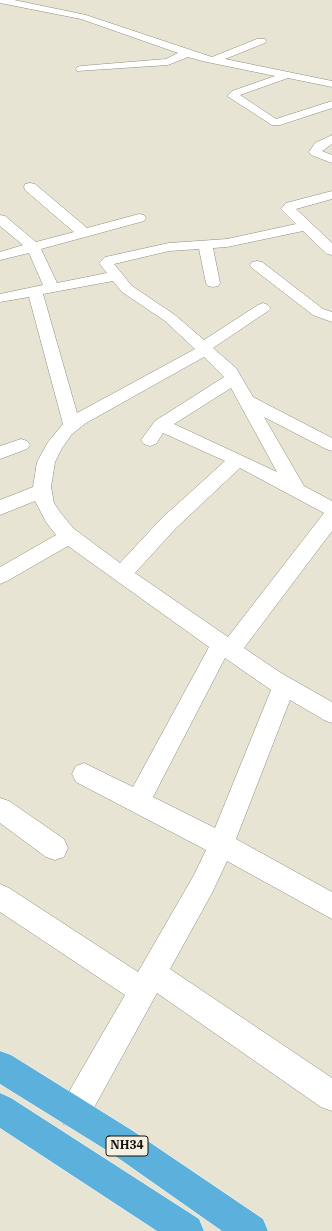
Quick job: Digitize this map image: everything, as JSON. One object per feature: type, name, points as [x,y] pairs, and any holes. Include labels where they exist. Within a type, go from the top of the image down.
[{"type":"highway","name":"NH34","points":[[0,1066],[140,1154],[252,1231]]},
{"type":"highway","name":"NH34","points":[[0,1109],[187,1231]]},
{"type":"street","points":[[0,0],[83,17],[187,53],[214,60],[332,84]]},
{"type":"street","points":[[214,60],[261,41]]},
{"type":"street","points":[[81,69],[168,62],[187,53]]},
{"type":"street","points":[[287,75],[236,93],[233,96],[276,123],[332,104]]},
{"type":"street","points":[[319,109],[332,115]]},
{"type":"street","points":[[332,139],[319,146],[315,152],[332,159]]},
{"type":"street","points":[[30,187],[84,234]]},
{"type":"street","points":[[332,195],[288,208],[289,211],[332,251]]},
{"type":"street","points":[[0,256],[139,218]]},
{"type":"street","points":[[0,219],[33,247],[52,288]]},
{"type":"street","points":[[297,490],[234,378],[170,318],[127,289],[106,263],[110,260],[169,247],[231,243],[310,230],[332,229]]},
{"type":"street","points":[[205,245],[213,283]]},
{"type":"street","points":[[256,265],[318,312],[332,317]]},
{"type":"street","points":[[0,298],[116,276]]},
{"type":"street","points":[[35,291],[72,425]]},
{"type":"street","points":[[263,308],[204,349],[80,419],[66,430],[54,446],[46,462],[43,490],[45,503],[53,517],[70,536],[84,548],[284,686],[332,713]]},
{"type":"street","points":[[150,440],[161,425],[234,378]]},
{"type":"street","points":[[247,401],[332,445]]},
{"type":"street","points":[[161,425],[237,460],[332,509]]},
{"type":"street","points":[[0,453],[22,445]]},
{"type":"street","points":[[122,574],[169,523],[237,460]]},
{"type":"street","points":[[0,508],[43,490]]},
{"type":"street","points":[[138,802],[226,647],[332,517]]},
{"type":"street","points":[[0,576],[70,536]]},
{"type":"street","points":[[74,1113],[192,907],[221,844],[284,686]]},
{"type":"street","points":[[84,774],[221,844],[332,906]]},
{"type":"street","points":[[0,809],[55,848]]},
{"type":"street","points":[[0,897],[148,983],[332,1096]]}]
